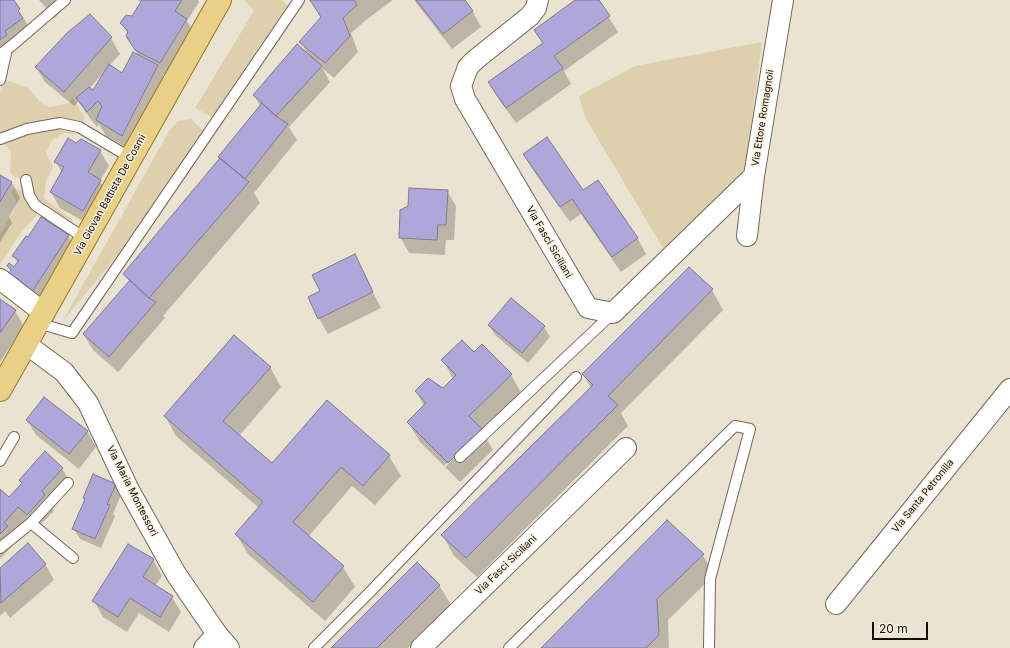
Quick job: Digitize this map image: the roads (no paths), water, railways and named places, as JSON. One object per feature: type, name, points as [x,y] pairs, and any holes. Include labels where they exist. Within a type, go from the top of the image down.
[{"type":"main road","name":"Via Giovan Battista De Cosmi","points":[[0,390],[220,0]]},
{"type":"street","name":"Via Fasci Siciliani","points":[[538,0],[536,8],[530,16],[468,67],[461,86],[465,99],[588,308],[613,313]]},
{"type":"street","name":"Via Ettore Romagnoli","points":[[747,236],[754,176],[783,0]]},
{"type":"street","points":[[613,313],[754,176]]},
{"type":"street","points":[[0,279],[41,318]]},
{"type":"street","name":"Via Maria Montessori","points":[[26,344],[64,372],[88,403],[128,488],[217,643]]},
{"type":"street","name":"Via Santa Petronilla","points":[[836,604],[1010,389]]},
{"type":"street","name":"Via Fasci Siciliani","points":[[421,648],[626,448]]},
{"type":"lane","points":[[0,80],[4,52],[65,0]]},
{"type":"lane","points":[[41,318],[72,333],[299,0]]},
{"type":"lane","points":[[0,139],[27,129],[60,123],[79,127],[131,158]]},
{"type":"lane","points":[[26,180],[29,195],[35,205],[86,239]]},
{"type":"lane","points":[[460,457],[613,313]]},
{"type":"lane","points":[[314,648],[371,591],[576,377]]},
{"type":"lane","points":[[509,648],[735,426],[750,429],[710,579],[709,648]]},
{"type":"lane","points":[[0,461],[14,437]]},
{"type":"lane","points":[[0,548],[32,523],[68,482]]},
{"type":"lane","points":[[32,523],[73,558]]}]
